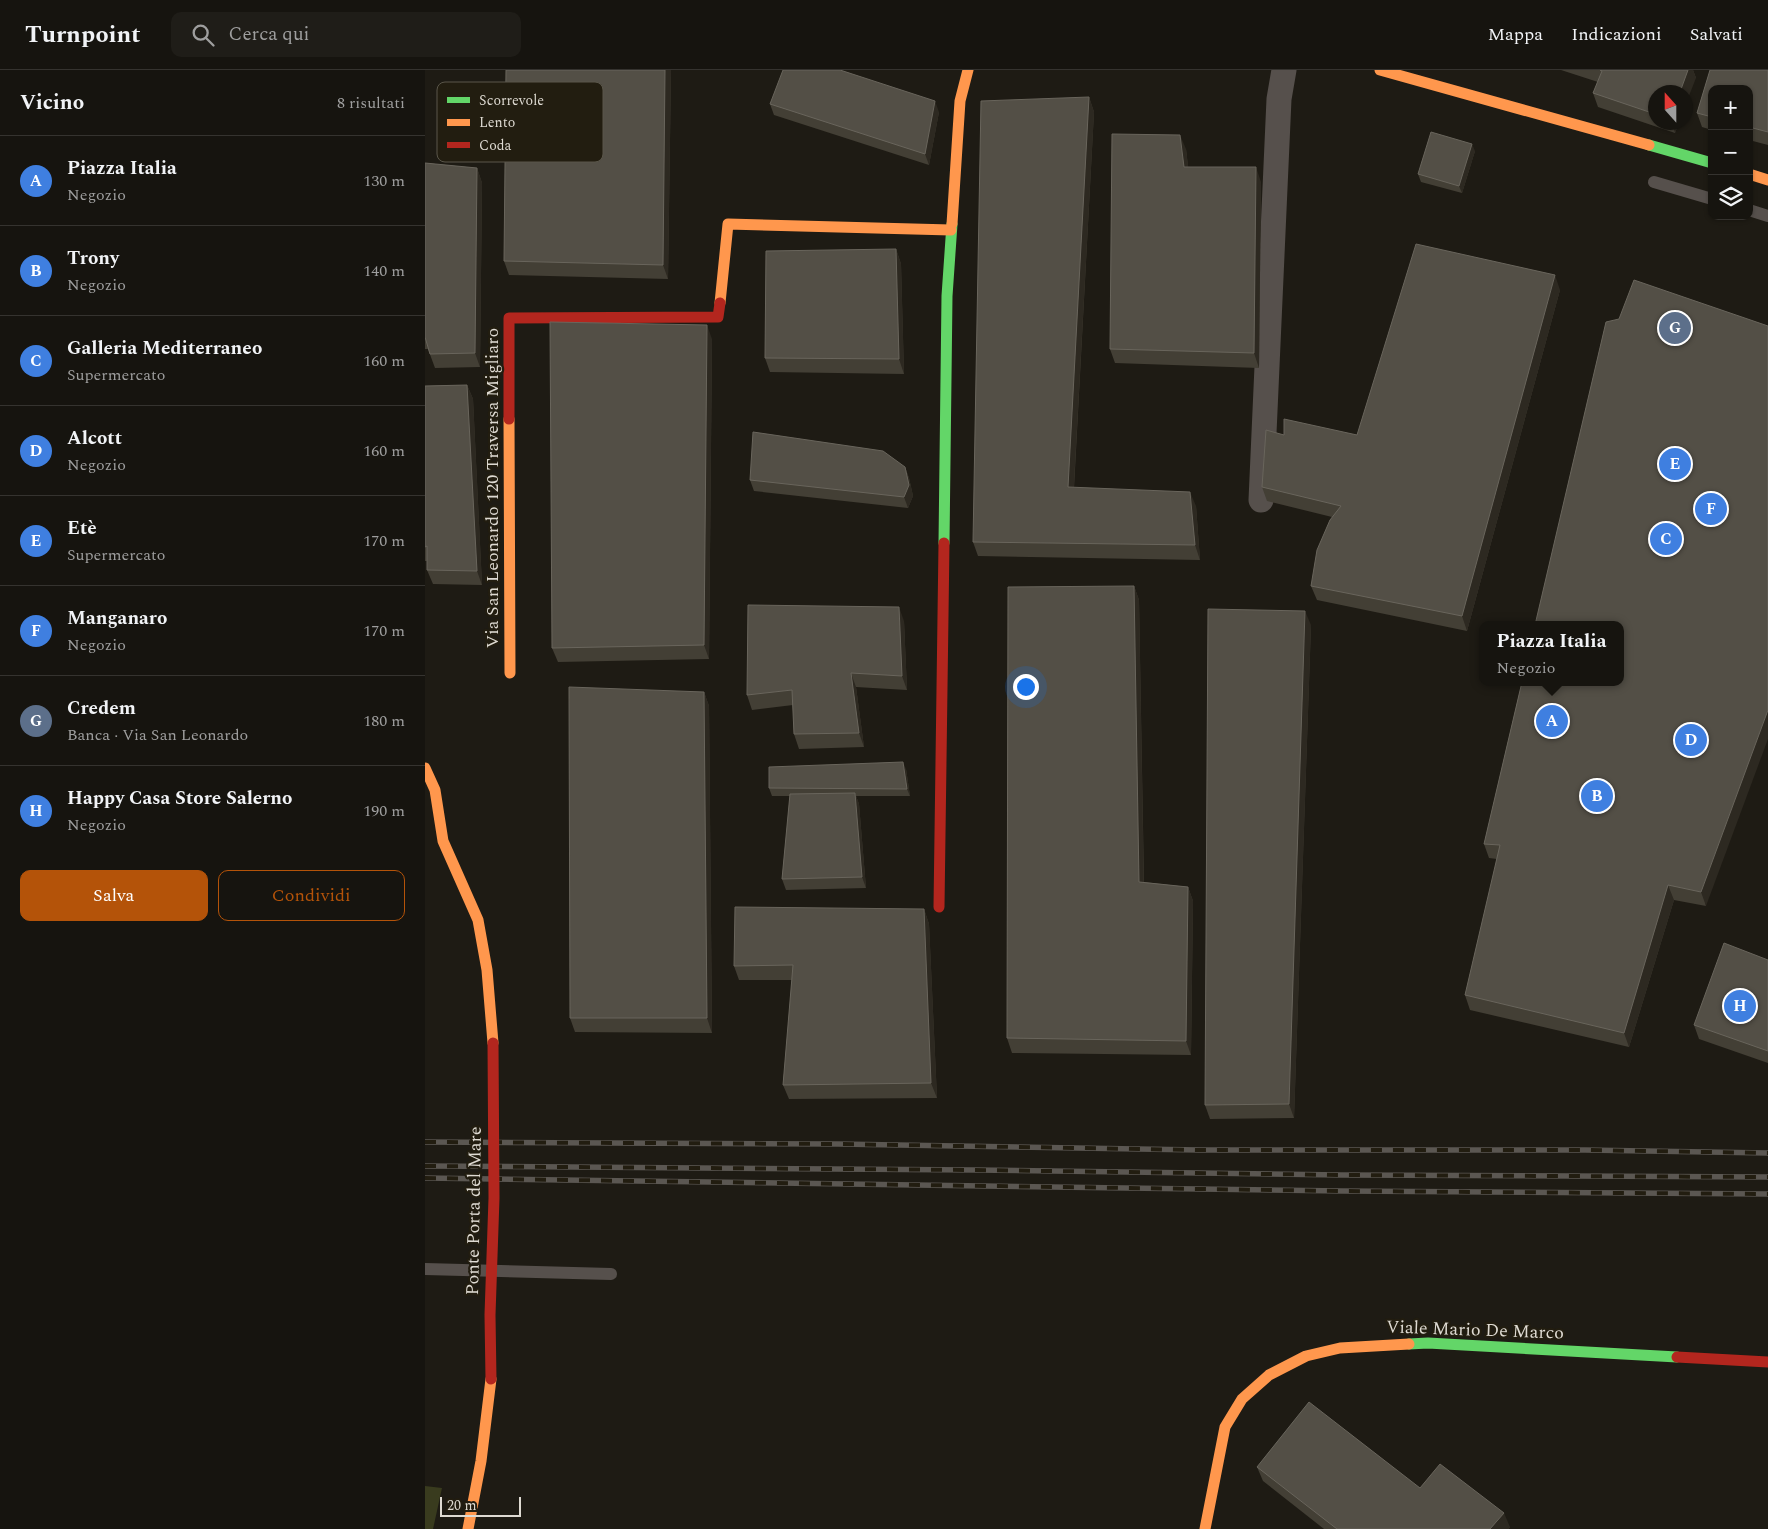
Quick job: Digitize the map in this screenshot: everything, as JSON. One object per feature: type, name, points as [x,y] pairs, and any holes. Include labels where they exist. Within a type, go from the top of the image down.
[{"type":"street","points":[[939,907],[947,296],[960,101],[968,70]]},
{"type":"street","points":[[1261,500],[1279,99],[1284,70]]},
{"type":"street","points":[[1381,70],[1708,162]]},
{"type":"street","points":[[1752,175],[1768,180]]},
{"type":"street","name":"Via San Leonardo 120 Traversa Migliaro","points":[[510,673],[509,318],[718,317],[728,224],[951,230]]},
{"type":"street","points":[[425,768],[435,790],[443,841]]},
{"type":"street","points":[[430,823],[443,841]]},
{"type":"street","name":"Ponte Porta del Mare","points":[[443,841],[478,920],[487,970],[493,1043],[494,1198],[490,1315],[491,1379],[481,1461],[468,1529]]},
{"type":"street","name":"Viale Mario De Marco","points":[[1205,1529],[1225,1427],[1242,1399],[1269,1375],[1306,1356],[1340,1348],[1428,1343],[1768,1362]]},
{"type":"lane","points":[[1654,182],[1708,198]]},
{"type":"lane","points":[[1753,211],[1768,216]]},
{"type":"lane","points":[[425,1269],[611,1274]]},
{"type":"green space","points":[[425,1486],[442,1488],[433,1529],[425,1529]]},
{"type":"building","points":[[506,70],[665,70],[663,265],[504,261],[505,162],[603,162],[603,82],[506,82]]},
{"type":"building","points":[[783,70],[840,70],[935,101],[925,154],[770,104]]},
{"type":"building","points":[[1600,70],[1688,70],[1683,85],[1648,85],[1648,112],[1593,93],[1602,71]]},
{"type":"building","points":[[1710,70],[1768,70],[1768,132],[1753,128],[1753,85],[1708,85],[1708,116],[1697,113]]},
{"type":"building","points":[[1089,97],[1068,487],[1190,492],[1195,545],[973,542],[981,101]]},
{"type":"building","points":[[1431,132],[1472,144],[1459,186],[1418,174]]},
{"type":"building","points":[[1112,134],[1180,135],[1184,167],[1256,167],[1254,353],[1110,349]]},
{"type":"building","points":[[425,163],[477,168],[475,353],[430,354],[425,337]]},
{"type":"building","points":[[1416,244],[1555,275],[1462,616],[1311,586],[1317,550],[1330,520],[1341,506],[1262,487],[1266,430],[1284,435],[1284,419],[1357,435]]},
{"type":"building","points":[[896,249],[899,359],[765,358],[766,251]]},
{"type":"building","points":[[1634,280],[1768,326],[1768,710],[1701,892],[1668,885],[1624,1033],[1465,995],[1500,845],[1484,844],[1521,686],[1624,686],[1624,621],[1536,621],[1606,322],[1619,319]]},
{"type":"building","points":[[550,322],[707,325],[704,645],[552,648]]},
{"type":"building","points":[[467,385],[477,571],[427,570],[427,546],[425,547],[425,386]]},
{"type":"building","points":[[753,432],[883,451],[905,467],[909,485],[904,497],[750,480]]},
{"type":"building","points":[[1134,586],[1139,882],[1188,887],[1186,1041],[1007,1038],[1008,587]]},
{"type":"building","points":[[748,605],[899,607],[902,676],[851,673],[859,733],[794,734],[792,690],[747,695]]},
{"type":"building","points":[[1208,609],[1305,611],[1289,1104],[1205,1105]]},
{"type":"building","points":[[569,687],[704,692],[707,1018],[570,1018]]},
{"type":"building","points":[[903,762],[907,789],[769,788],[769,767]]},
{"type":"building","points":[[855,793],[862,877],[782,879],[790,794]]},
{"type":"building","points":[[735,907],[924,909],[931,1083],[783,1085],[793,965],[734,966]]},
{"type":"building","points":[[1724,943],[1768,960],[1768,1051],[1694,1025]]},
{"type":"building","points":[[1309,1402],[1420,1488],[1440,1464],[1504,1513],[1490,1529],[1337,1529],[1257,1467]]},
{"type":"railway","points":[[425,1142],[838,1144],[1199,1150],[1585,1150],[1768,1153]]},
{"type":"railway","points":[[425,1166],[1768,1177]]},
{"type":"railway","points":[[425,1178],[1342,1191],[1768,1194]]},
{"type":"traffic: fast","points":[[1649,145],[1708,162]]},
{"type":"traffic: fast","points":[[944,543],[947,296],[952,224]]},
{"type":"traffic: fast","points":[[1409,1344],[1428,1343],[1677,1357]]},
{"type":"traffic: slow","points":[[952,224],[960,101],[968,70]]},
{"type":"traffic: slow","points":[[1380,70],[1649,145]]},
{"type":"traffic: slow","points":[[1752,175],[1768,180]]},
{"type":"traffic: slow","points":[[720,303],[728,224],[951,230]]},
{"type":"traffic: slow","points":[[509,419],[510,673]]},
{"type":"traffic: slow","points":[[425,768],[435,790],[443,841],[478,920],[487,970],[493,1043]]},
{"type":"traffic: slow","points":[[1205,1529],[1225,1427],[1242,1399],[1269,1375],[1306,1356],[1340,1348],[1409,1344]]},
{"type":"traffic: slow","points":[[468,1529],[481,1461],[491,1379]]},
{"type":"traffic: jam","points":[[509,419],[509,318],[718,317],[720,303]]},
{"type":"traffic: jam","points":[[939,907],[944,543]]},
{"type":"traffic: jam","points":[[491,1379],[490,1315],[494,1198],[493,1043]]},
{"type":"traffic: jam","points":[[1677,1357],[1768,1362]]},
{"type":"place","name":"Credem","points":[[1675,328]]},
{"type":"place","name":"Etè","points":[[1675,464]]},
{"type":"place","name":"Manganaro","points":[[1711,509]]},
{"type":"place","name":"Galleria Mediterraneo","points":[[1666,539]]},
{"type":"place","name":"Piazza Italia","points":[[1552,721]]},
{"type":"place","name":"Alcott","points":[[1691,740]]},
{"type":"place","name":"Trony","points":[[1597,796]]},
{"type":"place","name":"Happy Casa Store Salerno","points":[[1740,1006]]}]
